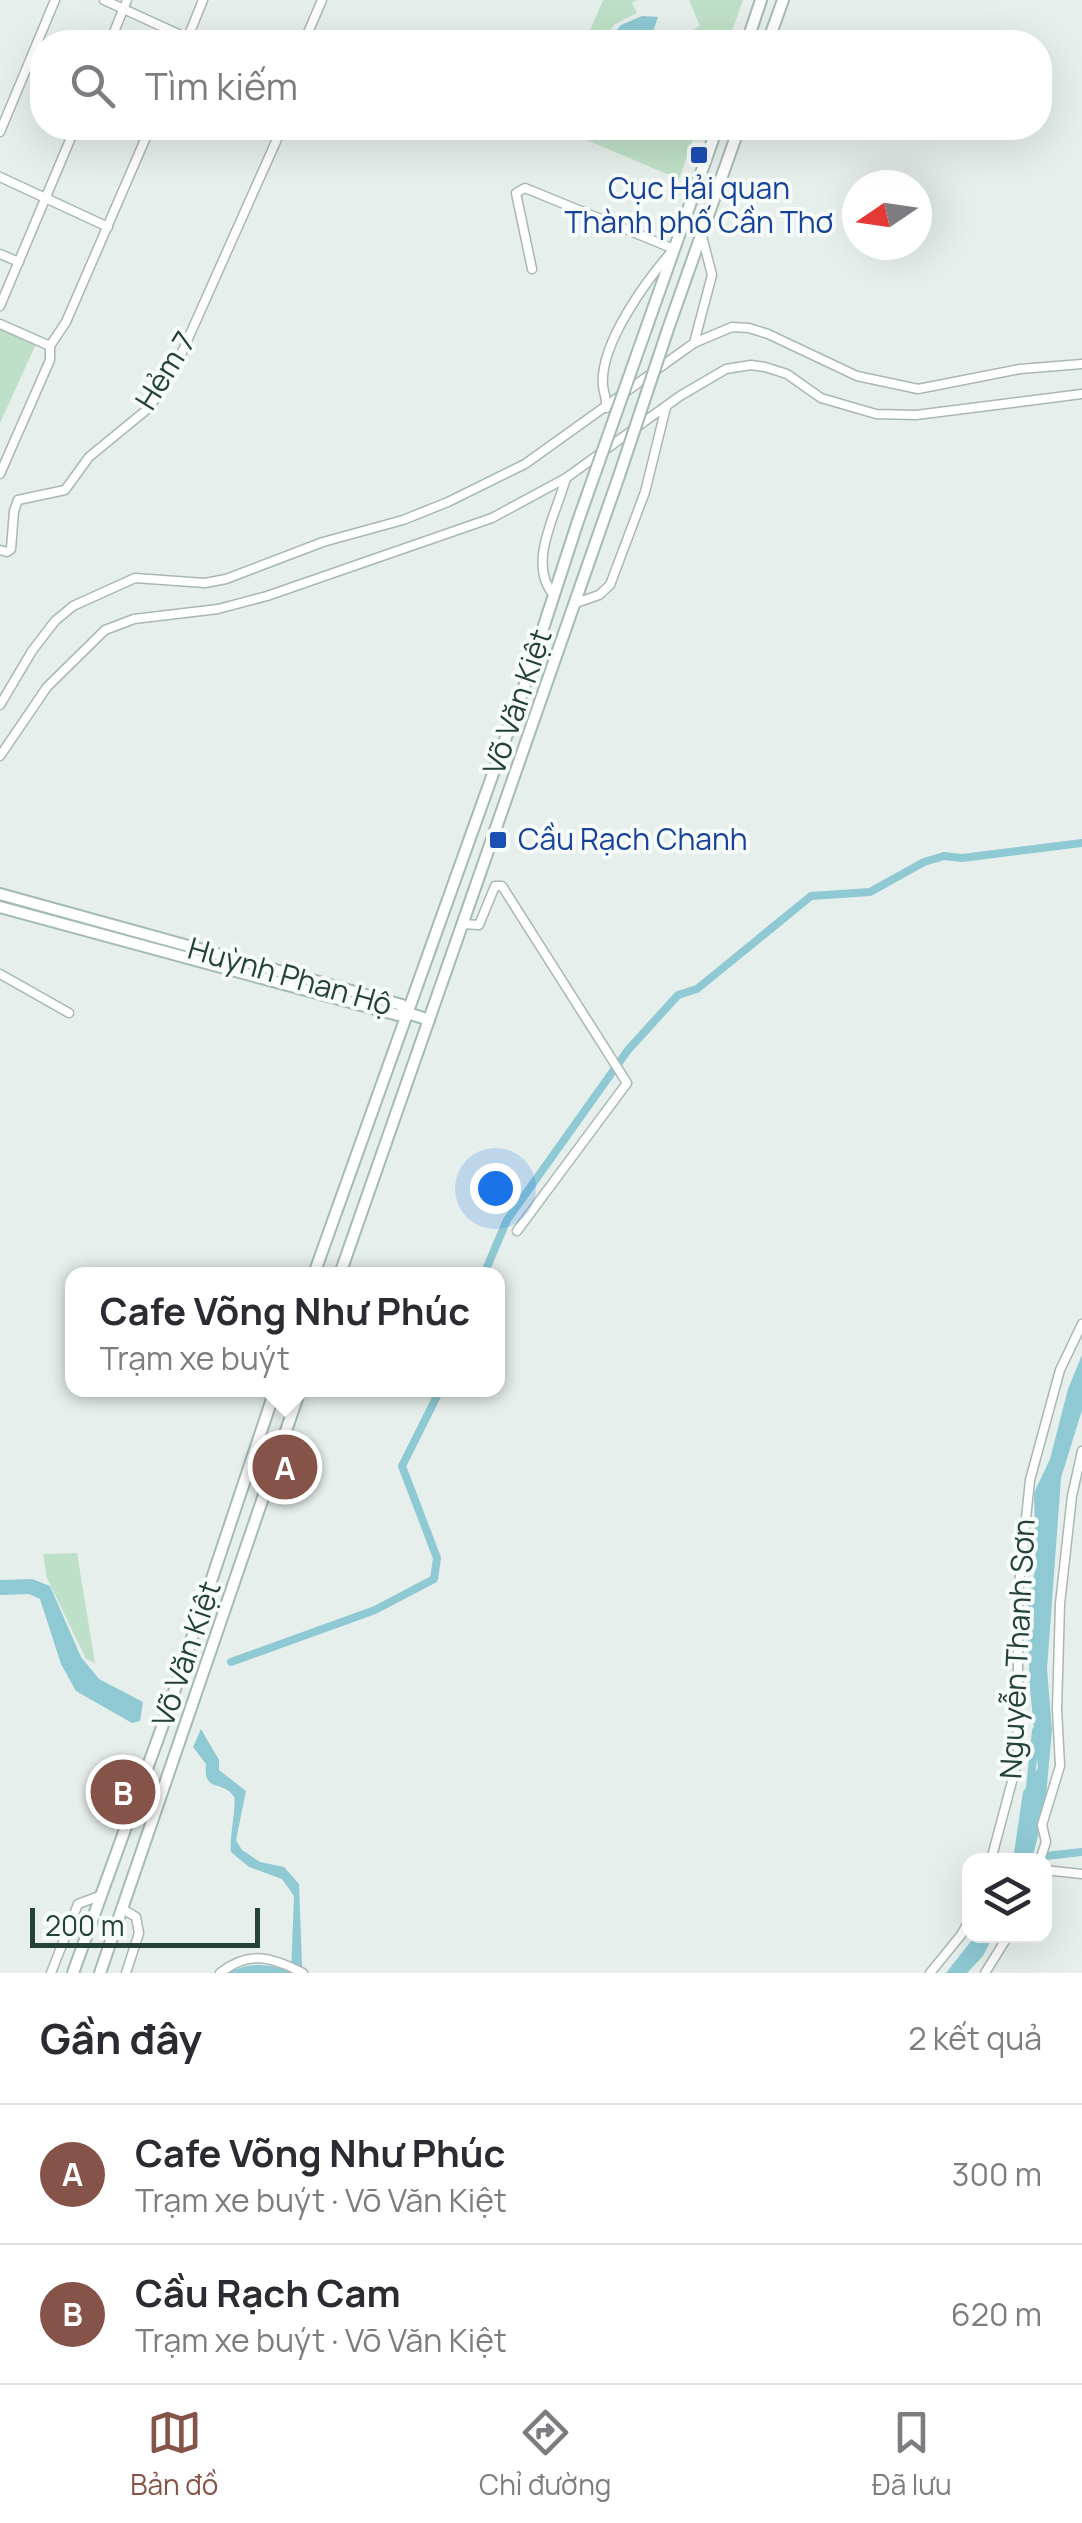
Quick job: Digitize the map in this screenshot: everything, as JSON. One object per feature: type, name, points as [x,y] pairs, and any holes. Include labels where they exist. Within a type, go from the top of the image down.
[{"type":"main road","points":[[751,30],[761,0]]},
{"type":"main road","points":[[772,30],[783,0]]},
{"type":"main road","name":"Võ Văn Kiệt","points":[[316,1267],[714,140]]},
{"type":"main road","name":"Võ Văn Kiệt","points":[[342,1267],[734,140]]},
{"type":"main road","name":"Huỳnh Phan Hộ","points":[[0,894],[402,1005],[407,1012],[398,1015],[0,907]]},
{"type":"main road","points":[[407,1012],[428,1020]]},
{"type":"main road","name":"Võ Văn Kiệt","points":[[73,1973],[274,1397]]},
{"type":"main road","name":"Võ Văn Kiệt","points":[[100,1973],[298,1397]]},
{"type":"main road","points":[[223,1550],[242,1559]]},
{"type":"street","points":[[42,30],[55,0]]},
{"type":"street","points":[[104,0],[126,4],[169,30]]},
{"type":"street","points":[[190,30],[203,0]]},
{"type":"street","points":[[309,30],[322,0]]},
{"type":"street","points":[[115,30],[126,4]]},
{"type":"street","points":[[0,132],[30,60]]},
{"type":"street","points":[[0,306],[70,140]]},
{"type":"street","points":[[0,474],[50,360],[50,346],[66,322],[145,140]]},
{"type":"street","name":"Hẻm 7","points":[[0,550],[10,549],[18,500],[65,490],[89,457],[150,407],[180,358],[277,140]]},
{"type":"street","points":[[0,177],[108,227]]},
{"type":"street","points":[[532,269],[516,193],[525,188],[674,249],[646,281],[620,326],[603,386],[608,395],[606,408]]},
{"type":"street","points":[[694,343],[712,275],[702,233]]},
{"type":"street","points":[[0,254],[18,262]]},
{"type":"street","points":[[0,324],[50,346]]},
{"type":"street","points":[[0,705],[32,650],[73,606],[135,578],[205,583],[226,578],[323,542],[403,520],[502,477],[694,343],[732,327],[749,328],[857,376],[918,389],[1020,369],[1082,364]]},
{"type":"street","points":[[0,756],[47,687],[86,645],[112,626],[145,617],[229,606],[492,518],[566,478],[718,373],[752,365],[787,374],[821,398],[890,416],[1082,394]]},
{"type":"street","points":[[576,603],[599,596],[610,585],[645,492],[666,407]]},
{"type":"street","points":[[554,595],[544,582],[541,569],[566,478]]},
{"type":"street","points":[[463,924],[479,925],[495,886],[502,886],[627,1083],[517,1231]]},
{"type":"street","points":[[0,974],[69,1013]]},
{"type":"street","name":"Nguyễn Thanh Sơn","points":[[994,1853],[1018,1758],[1018,1595],[1030,1480],[1060,1370],[1082,1324]]},
{"type":"street","points":[[1042,1853],[1046,1838],[1042,1825],[1060,1760],[1060,1604],[1072,1496],[1082,1451]]},
{"type":"street","points":[[1052,1871],[1082,1874]]},
{"type":"street","points":[[52,1973],[78,1904],[102,1895]]},
{"type":"street","points":[[120,1908],[136,1917],[140,1926],[126,1973]]},
{"type":"street","points":[[930,1973],[962,1933]]},
{"type":"street","points":[[985,1973],[1004,1943]]},
{"type":"street","points":[[220,1973],[237,1961],[253,1957],[271,1958],[302,1973]]},
{"type":"green space","points":[[603,0],[638,0],[632,3],[637,13],[610,30],[590,30]]},
{"type":"green space","points":[[689,0],[743,0],[732,30],[693,30],[700,26]]},
{"type":"green space","points":[[586,140],[693,140],[679,179]]},
{"type":"green space","points":[[0,329],[36,344],[0,423]]},
{"type":"green space","points":[[77,1553],[95,1663],[86,1659],[47,1578],[43,1554]]},
{"type":"water","points":[[642,16],[658,17],[653,30],[617,30]]},
{"type":"water","points":[[1082,1355],[1082,1410],[1061,1478],[1047,1669],[1052,1730],[1045,1807],[1034,1853],[1014,1853],[1023,1792],[1038,1768],[1027,1609],[1036,1565],[1034,1493],[1050,1459],[1068,1389]]},
{"type":"water","points":[[32,1579],[50,1586],[81,1657],[99,1679],[143,1702],[140,1721],[132,1723],[76,1691],[61,1664],[40,1599],[29,1594],[0,1595],[0,1580]]},
{"type":"water","points":[[201,1729],[219,1760],[219,1770],[246,1791],[236,1840],[242,1850],[260,1862],[284,1867],[299,1884],[305,1973],[228,1973],[260,1965],[291,1972],[294,1896],[282,1879],[249,1867],[231,1852],[234,1797],[208,1779],[206,1764],[193,1747]]},
{"type":"water","points":[[970,1943],[990,1943],[967,1973],[946,1973]]},
{"type":"waterway","points":[[487,1267],[507,1220],[628,1050],[678,995],[697,989],[811,896],[870,892],[924,862],[944,856],[962,858],[1082,843]]},
{"type":"waterway","points":[[231,1662],[375,1610],[434,1579],[437,1558],[402,1466],[436,1397]]},
{"type":"waterway","points":[[1030,1787],[1036,1731]]},
{"type":"waterway","points":[[1052,1855],[1082,1852]]},
{"type":"place","name":"Cục Hải quan Thành phố Cần Thơ","points":[[699,155]]},
{"type":"place","name":"Cầu Rạch Chanh","points":[[498,840]]},
{"type":"place","name":"Cafe Võng Như Phúc","points":[[285,1467]]},
{"type":"place","name":"Cầu Rạch Cam","points":[[123,1792]]}]
